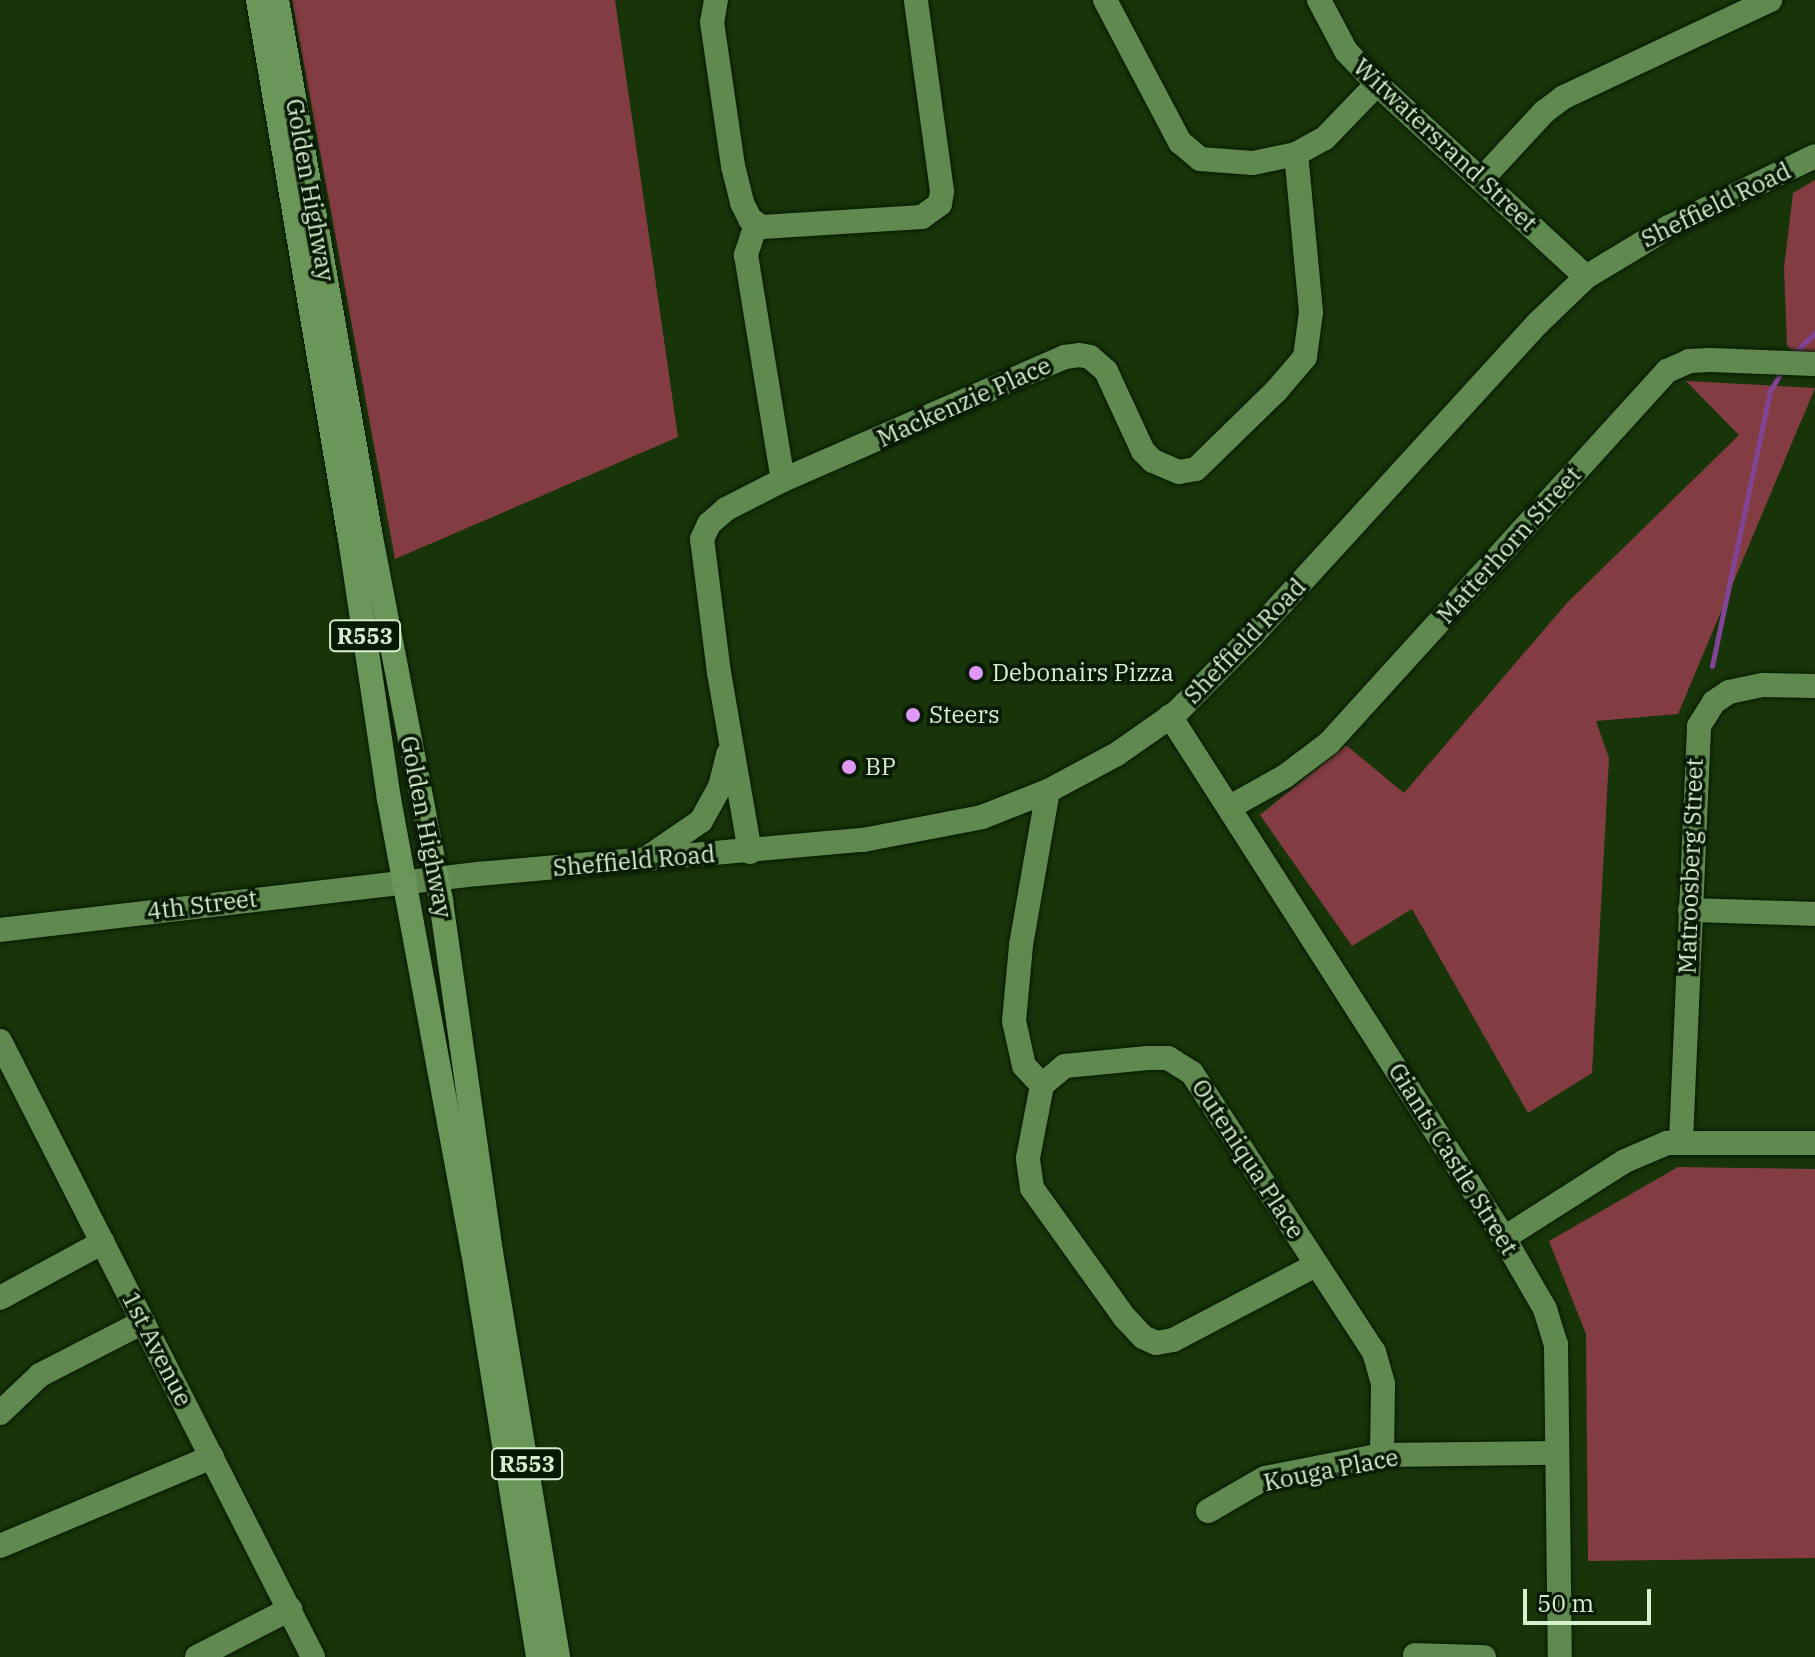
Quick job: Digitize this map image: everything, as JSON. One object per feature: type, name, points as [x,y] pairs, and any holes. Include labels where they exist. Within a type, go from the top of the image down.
[{"type":"main road","name":"Golden Highway","points":[[258,0],[405,883],[475,1262],[538,1657]]},
{"type":"main road","name":"Golden Highway","points":[[277,0],[371,537],[436,879],[491,1252],[558,1657]]},
{"type":"street","points":[[716,0],[712,22],[733,166],[742,203],[756,224],[762,227],[885,222],[922,217],[940,204],[942,191],[916,0]]},
{"type":"street","points":[[1105,0],[1157,104],[1186,149],[1200,159],[1233,163],[1278,160],[1296,154],[1325,138],[1377,84]]},
{"type":"street","name":"Witwatersrand Street","points":[[1319,0],[1346,51],[1377,84],[1586,277]]},
{"type":"street","points":[[1481,180],[1544,112],[1564,97],[1770,0]]},
{"type":"street","name":"Mackenzie Place","points":[[750,852],[702,539],[709,524],[726,509],[783,480],[1065,357],[1079,355],[1090,357],[1106,371],[1143,451],[1153,461],[1179,472],[1196,469],[1277,390],[1305,357],[1311,312],[1296,154]]},
{"type":"street","name":"Sheffield Road","points":[[405,883],[863,840],[950,825],[1048,791],[1117,754],[1170,716],[1252,636],[1538,323],[1586,277],[1657,234],[1815,156]]},
{"type":"street","points":[[756,224],[746,255],[783,480]]},
{"type":"street","name":"Matterhorn Street","points":[[1230,807],[1284,777],[1329,743],[1667,371],[1700,360],[1815,364]]},
{"type":"street","name":"Matroosberg Street","points":[[1681,1141],[1696,739],[1704,715],[1714,702],[1746,687],[1815,686]]},
{"type":"street","name":"Giants Castle Street","points":[[1170,716],[1504,1238],[1545,1309],[1556,1344],[1560,1657]]},
{"type":"street","points":[[645,860],[701,821],[720,787],[731,741]]},
{"type":"street","points":[[1042,1085],[1024,1066],[1014,1021],[1023,930],[1048,791]]},
{"type":"street","name":"4th Street","points":[[0,930],[405,883]]},
{"type":"street","points":[[1690,910],[1815,914]]},
{"type":"street","name":"1st Avenue","points":[[0,1041],[313,1657]]},
{"type":"street","name":"Outeniqua Place","points":[[1316,1265],[1173,1340],[1156,1343],[1143,1337],[1130,1325],[1032,1188],[1028,1158],[1042,1085],[1065,1066],[1168,1058],[1180,1064],[1204,1088],[1374,1352],[1383,1384],[1382,1455]]},
{"type":"street","points":[[1504,1238],[1625,1161],[1654,1147],[1681,1141],[1815,1143]]},
{"type":"street","points":[[0,1298],[103,1242]]},
{"type":"street","points":[[0,1413],[40,1375],[143,1322]]},
{"type":"street","name":"Kouga Place","points":[[1208,1511],[1265,1478],[1382,1455],[1556,1453]]},
{"type":"street","points":[[0,1546],[158,1483],[212,1457]]},
{"type":"street","points":[[197,1657],[290,1609]]},
{"type":"street","points":[[1415,1655],[1484,1657]]},
{"type":"shaded area","points":[[292,0],[615,0],[678,437],[395,559]]},
{"type":"shaded area","points":[[1815,180],[1815,353],[1794,353],[1787,345],[1784,268],[1793,193]]},
{"type":"shaded area","points":[[1686,381],[1815,388],[1678,714],[1596,721],[1609,758],[1592,1073],[1528,1113],[1412,909],[1352,946],[1260,815],[1346,745],[1404,793],[1567,603],[1739,435]]},
{"type":"shaded area","points":[[1678,1167],[1815,1169],[1815,1558],[1588,1561],[1586,1334],[1549,1241]]},
{"type":"waterway","points":[[1794,353],[1815,333]]},
{"type":"waterway","points":[[1712,666],[1770,391],[1783,369]]},
{"type":"place","name":"Debonairs Pizza","points":[[976,673]]},
{"type":"place","name":"Steers","points":[[913,715]]},
{"type":"place","name":"BP","points":[[849,767]]}]
